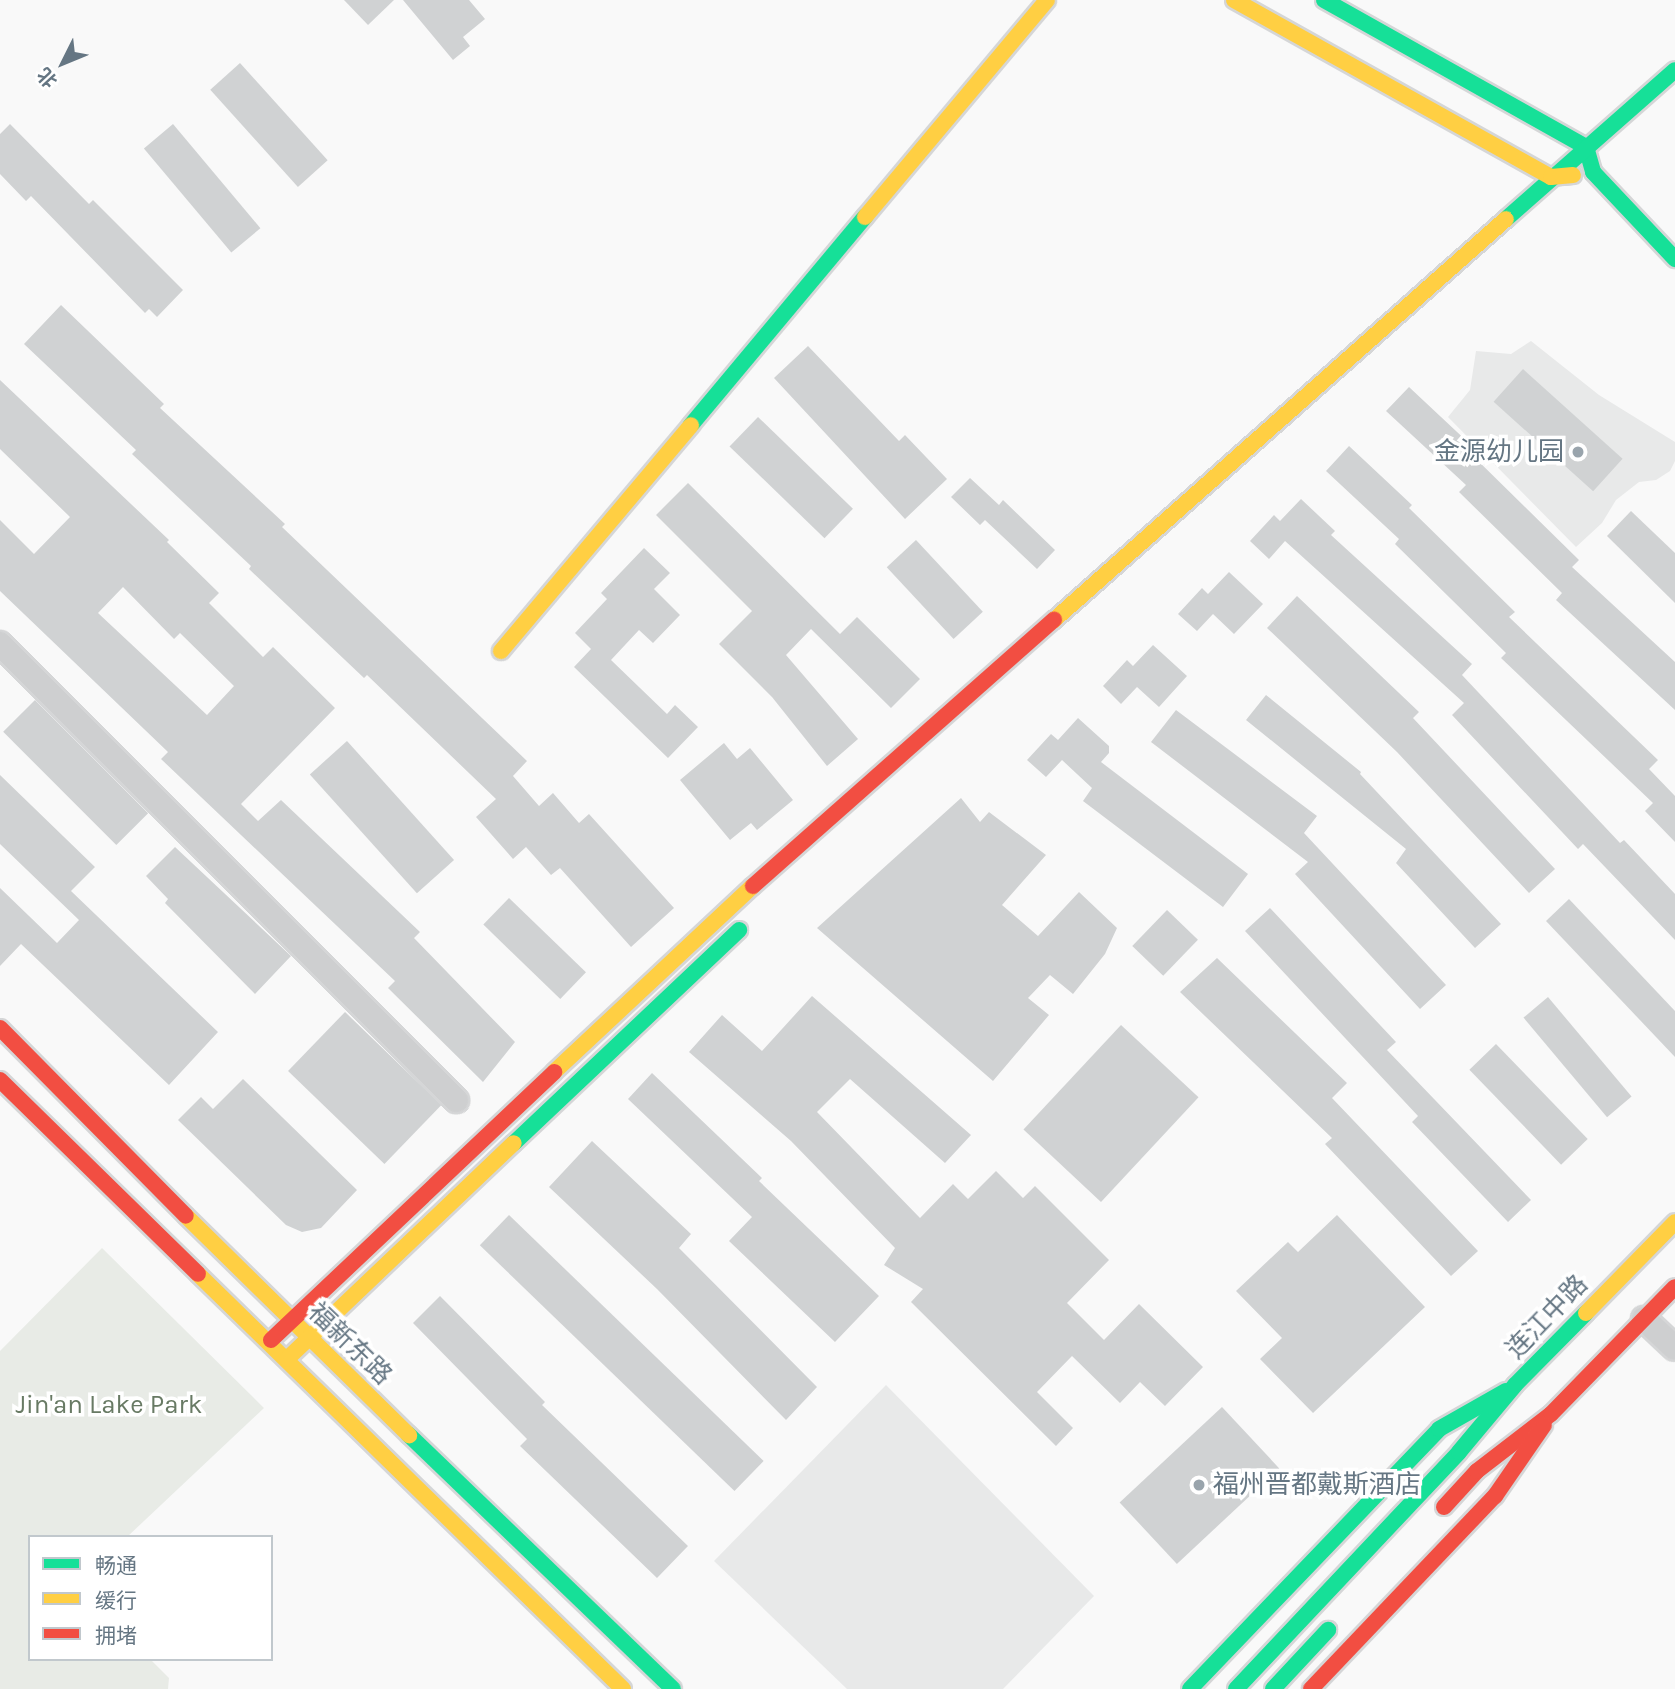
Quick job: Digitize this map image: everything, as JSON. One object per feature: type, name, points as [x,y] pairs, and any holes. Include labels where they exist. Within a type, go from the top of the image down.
[{"type":"main road","points":[[501,651],[1046,0]]},
{"type":"main road","points":[[1234,0],[1551,177],[1598,168]]},
{"type":"main road","points":[[1324,0],[1586,147],[1598,168],[1675,259]]},
{"type":"main road","points":[[270,1341],[708,926],[1675,70]]},
{"type":"main road","points":[[1574,189],[1598,168]]},
{"type":"main road","points":[[287,1359],[748,922]]},
{"type":"main road","name":"福新东路","points":[[0,1028],[309,1339],[673,1689]]},
{"type":"main road","name":"福新东路","points":[[0,1080],[623,1689]]},
{"type":"main road","name":"连江中路","points":[[1236,1689],[1460,1452],[1515,1385],[1675,1222]]},
{"type":"main road","points":[[1431,1521],[1477,1471],[1551,1414],[1675,1287]]},
{"type":"main road","points":[[1190,1689],[1439,1429],[1515,1385]]},
{"type":"main road","points":[[1311,1689],[1495,1496],[1551,1414]]},
{"type":"main road","points":[[1273,1689],[1338,1620]]},
{"type":"street","points":[[0,644],[456,1100]]},
{"type":"street","points":[[1644,1319],[1675,1348]]},
{"type":"shaded area","name":"金源幼儿园","points":[[1531,341],[1599,395],[1675,442],[1675,461],[1670,471],[1656,480],[1639,482],[1616,500],[1602,523],[1576,547],[1448,417],[1470,390],[1476,351],[1511,354]]},
{"type":"shaded area","points":[[886,1385],[1094,1596],[1003,1689],[847,1689],[714,1561]]},
{"type":"green space","name":"Jin'an Lake Park","points":[[102,1248],[264,1408],[129,1535],[28,1535],[28,1661],[152,1661],[169,1678],[168,1689],[0,1689],[0,1351]]},
{"type":"building","points":[[344,0],[394,0],[368,25]]},
{"type":"building","points":[[403,0],[469,0],[485,19],[463,37],[470,46],[453,60]]},
{"type":"building","points":[[240,63],[328,160],[298,187],[210,90]]},
{"type":"building","points":[[10,124],[89,204],[93,200],[183,290],[157,317],[149,309],[145,313],[31,196],[26,201],[0,174],[0,134]]},
{"type":"building","points":[[173,124],[260,228],[231,253],[144,148]]},
{"type":"building","points":[[61,305],[164,404],[160,408],[285,524],[282,527],[527,761],[513,776],[539,806],[553,793],[579,823],[589,814],[674,908],[631,947],[560,868],[551,875],[526,847],[513,859],[476,817],[496,799],[367,675],[364,678],[249,569],[251,566],[132,454],[136,450],[24,344]]},
{"type":"building","points":[[808,346],[899,441],[905,435],[947,479],[905,519],[774,378]]},
{"type":"building","points":[[1523,369],[1623,459],[1593,491],[1494,402]]},
{"type":"building","points":[[0,380],[169,540],[167,542],[219,593],[209,603],[263,657],[273,647],[335,708],[241,804],[258,821],[281,800],[420,932],[414,938],[515,1042],[483,1082],[388,988],[395,981],[161,759],[168,752],[0,591],[0,520],[34,554],[70,517],[0,449]],"holes":[[[123,587],[174,639],[180,633],[234,686],[207,715],[98,613]]]},
{"type":"building","points":[[1409,387],[1472,446],[1468,451],[1579,560],[1572,567],[1675,662],[1675,710],[1556,600],[1562,593],[1459,492],[1466,485],[1386,411]]},
{"type":"building","points":[[758,417],[853,509],[824,538],[730,446]]},
{"type":"building","points":[[1349,446],[1412,505],[1409,508],[1515,612],[1509,617],[1658,760],[1649,769],[1675,796],[1675,842],[1645,811],[1653,803],[1501,658],[1506,653],[1395,544],[1399,539],[1326,471]]},
{"type":"building","points":[[970,478],[999,505],[1003,500],[1055,550],[1037,569],[985,520],[980,525],[951,497]]},
{"type":"building","points":[[688,483],[840,634],[857,617],[920,679],[891,708],[811,629],[786,655],[858,739],[827,766],[772,697],[719,644],[752,611],[656,515]]},
{"type":"building","points":[[1301,499],[1335,531],[1331,535],[1472,664],[1462,675],[1620,843],[1624,840],[1675,894],[1675,940],[1583,844],[1578,849],[1452,715],[1464,703],[1285,541],[1269,559],[1250,541],[1274,515],[1280,521]]},
{"type":"building","points":[[1631,511],[1675,553],[1675,603],[1607,536]]},
{"type":"building","points":[[916,540],[983,612],[954,639],[887,567]]},
{"type":"building","points":[[644,548],[670,573],[654,589],[680,615],[653,643],[639,630],[611,660],[667,714],[675,705],[698,727],[668,758],[574,667],[591,649],[575,633],[607,599],[601,593]]},
{"type":"building","points":[[1229,572],[1263,604],[1234,634],[1213,614],[1197,631],[1178,614],[1202,588],[1208,594]]},
{"type":"building","points":[[1297,596],[1419,712],[1413,718],[1555,869],[1529,893],[1397,752],[1267,628]]},
{"type":"building","points":[[1153,645],[1187,676],[1159,707],[1137,687],[1121,704],[1103,686],[1127,660],[1133,666]]},
{"type":"building","points":[[1266,695],[1361,772],[1501,924],[1475,948],[1396,863],[1406,849],[1246,720]]},
{"type":"building","points":[[35,700],[148,813],[116,845],[3,732]]},
{"type":"building","points":[[1176,710],[1317,816],[1304,833],[1446,985],[1420,1009],[1295,874],[1308,862],[1151,742]]},
{"type":"building","points":[[1078,718],[1109,746],[1109,753],[1101,762],[1248,874],[1223,907],[1083,801],[1092,788],[1062,760],[1046,777],[1027,760],[1051,734],[1058,740]]},
{"type":"building","points":[[347,741],[454,860],[417,893],[310,774]]},
{"type":"building","points":[[724,743],[737,759],[750,748],[793,800],[757,830],[751,823],[730,840],[680,780]]},
{"type":"building","points":[[0,775],[95,867],[71,891],[218,1032],[169,1085],[21,944],[0,966],[0,888],[57,943],[79,920],[0,844]]},
{"type":"building","points":[[961,798],[980,822],[989,812],[1046,855],[1002,905],[1038,936],[1079,892],[1117,928],[1105,954],[1073,994],[1050,975],[1028,998],[1049,1015],[993,1081],[817,928]]},
{"type":"building","points":[[175,847],[291,956],[255,994],[165,903],[168,899],[146,876]]},
{"type":"building","points":[[509,898],[586,972],[560,999],[483,925]]},
{"type":"building","points":[[1569,899],[1675,1011],[1675,1057],[1546,921]]},
{"type":"building","points":[[1270,908],[1396,1042],[1387,1050],[1531,1200],[1508,1222],[1412,1122],[1418,1116],[1245,931]]},
{"type":"building","points":[[1167,910],[1198,940],[1163,976],[1132,946]]},
{"type":"building","points":[[1217,958],[1347,1083],[1332,1098],[1478,1251],[1451,1276],[1325,1144],[1332,1138],[1180,992]]},
{"type":"building","points":[[812,996],[971,1135],[945,1163],[850,1079],[817,1112],[920,1218],[953,1184],[968,1199],[996,1171],[1023,1198],[1035,1186],[1109,1260],[1067,1303],[1104,1340],[1139,1304],[1203,1367],[1165,1406],[1140,1382],[1120,1403],[1072,1356],[1037,1392],[1073,1428],[1056,1446],[911,1302],[923,1289],[884,1265],[895,1248],[791,1141],[689,1052],[722,1015],[762,1051]]},
{"type":"building","points":[[1548,997],[1632,1097],[1607,1117],[1523,1018]]},
{"type":"building","points":[[345,1012],[441,1105],[384,1164],[288,1071]]},
{"type":"building","points":[[1121,1025],[1199,1097],[1101,1202],[1023,1130]]},
{"type":"building","points":[[1496,1044],[1588,1139],[1561,1165],[1469,1070]]},
{"type":"building","points":[[652,1073],[762,1178],[759,1181],[879,1296],[835,1342],[729,1241],[752,1217],[628,1099]]},
{"type":"building","points":[[243,1079],[357,1190],[321,1228],[302,1232],[286,1225],[178,1120],[201,1097],[213,1109]]},
{"type":"building","points":[[592,1141],[691,1234],[679,1248],[817,1387],[786,1420],[657,1289],[549,1187]]},
{"type":"building","points":[[509,1215],[764,1461],[734,1491],[480,1245]]},
{"type":"building","points":[[1337,1215],[1425,1307],[1313,1413],[1260,1359],[1282,1338],[1236,1291],[1288,1242],[1298,1252]]},
{"type":"building","points":[[440,1296],[545,1402],[542,1405],[688,1546],[657,1578],[520,1446],[527,1439],[413,1323]]},
{"type":"building","name":"福州晋都戴斯酒店","points":[[1222,1407],[1279,1468],[1177,1564],[1120,1502]]},
{"type":"traffic: fast","points":[[1324,0],[1586,147],[1593,172],[1675,259]]},
{"type":"traffic: fast","points":[[1506,219],[1675,70]]},
{"type":"traffic: fast","points":[[691,425],[865,217]]},
{"type":"traffic: fast","points":[[514,1143],[739,930]]},
{"type":"traffic: fast","points":[[1236,1689],[1459,1452],[1515,1385],[1586,1313]]},
{"type":"traffic: fast","points":[[1190,1689],[1439,1429],[1506,1391]]},
{"type":"traffic: fast","points":[[409,1435],[673,1689]]},
{"type":"traffic: fast","points":[[1273,1689],[1328,1630]]},
{"type":"traffic: slow","points":[[865,217],[1047,0]]},
{"type":"traffic: slow","points":[[1234,0],[1551,177],[1573,175]]},
{"type":"traffic: slow","points":[[1054,620],[1506,219]]},
{"type":"traffic: slow","points":[[501,651],[691,425]]},
{"type":"traffic: slow","points":[[554,1072],[753,886]]},
{"type":"traffic: slow","points":[[287,1359],[514,1143]]},
{"type":"traffic: slow","points":[[186,1216],[409,1435]]},
{"type":"traffic: slow","points":[[1586,1313],[1675,1222]]},
{"type":"traffic: slow","points":[[198,1274],[623,1689]]},
{"type":"traffic: jam","points":[[753,886],[1054,620]]},
{"type":"traffic: jam","points":[[0,1028],[186,1216]]},
{"type":"traffic: jam","points":[[271,1340],[554,1072]]},
{"type":"traffic: jam","points":[[0,1080],[198,1274]]},
{"type":"traffic: jam","points":[[1444,1507],[1477,1471],[1551,1414],[1675,1287]]},
{"type":"traffic: jam","points":[[1311,1689],[1495,1496],[1544,1425]]},
{"type":"place","name":"金源幼儿园","points":[[1578,452]]},
{"type":"place","name":"福州晋都戴斯酒店","points":[[1199,1485]]}]
